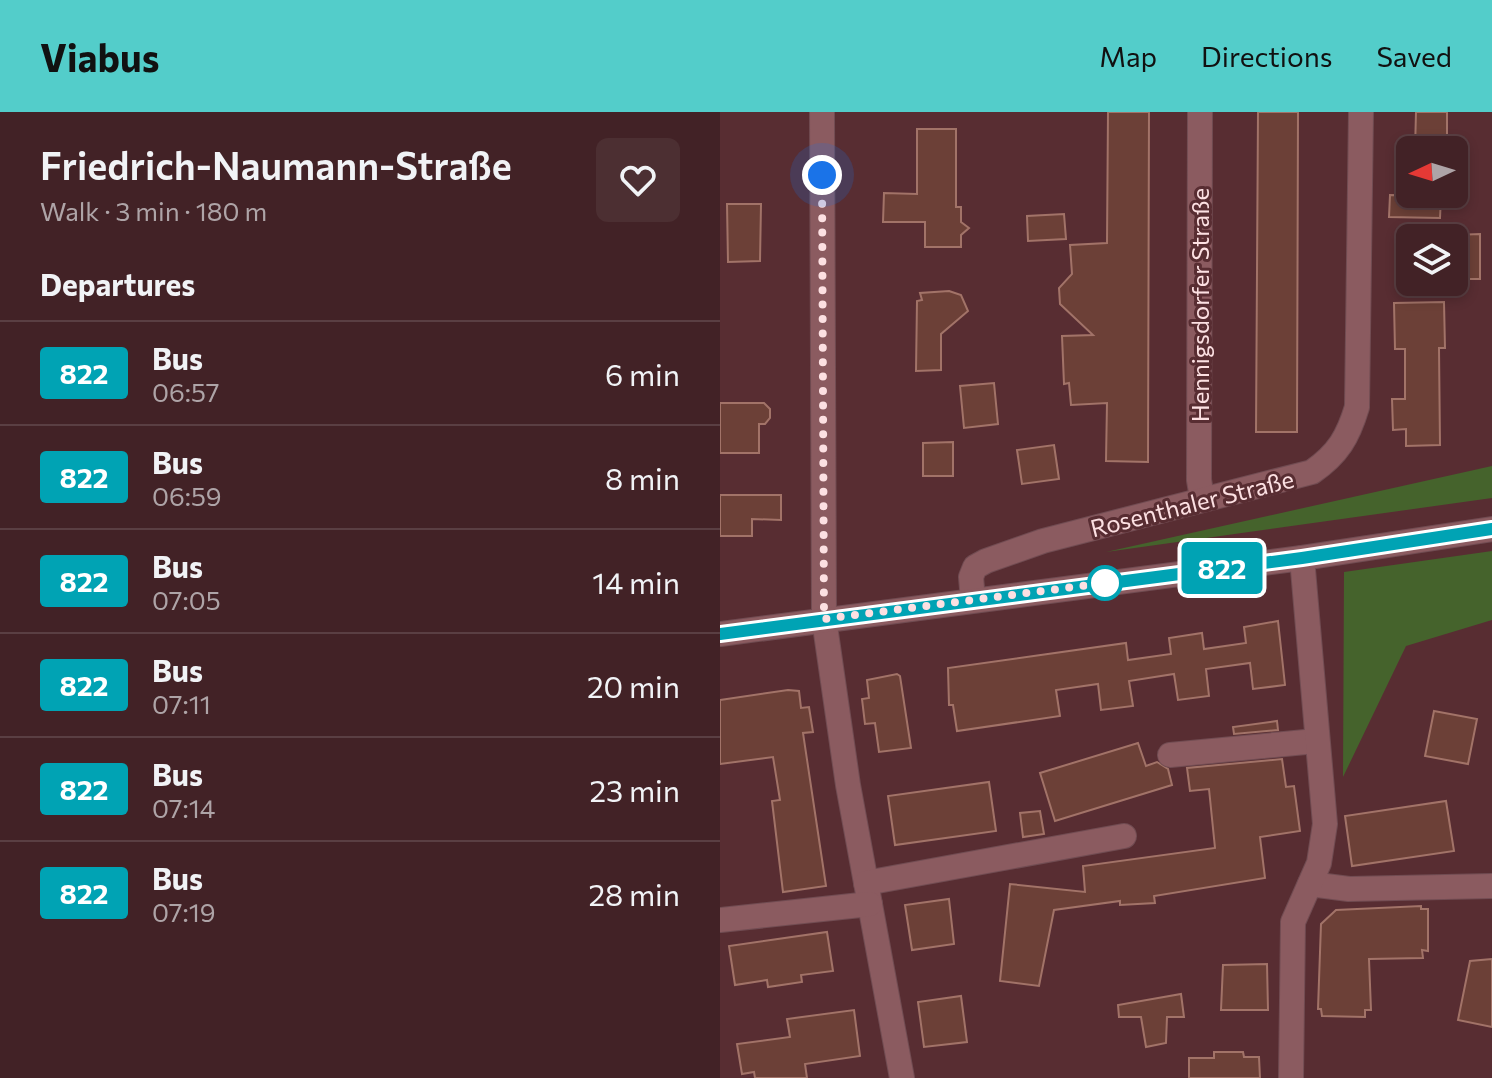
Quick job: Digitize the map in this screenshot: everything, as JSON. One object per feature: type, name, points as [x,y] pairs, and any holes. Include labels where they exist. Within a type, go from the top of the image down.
[{"type":"street","points":[[822,112],[824,619],[868,893],[902,1078]]},
{"type":"street","name":"Hennigsdorfer Straße","points":[[1200,112],[1199,480],[1202,498]]},
{"type":"street","name":"Rosenthaler Straße","points":[[973,600],[971,577],[975,567],[986,561],[1043,541],[1312,472],[1333,457],[1349,434],[1357,407],[1361,112]]},
{"type":"street","points":[[720,634],[1302,558],[1492,529]]},
{"type":"street","points":[[1291,1078],[1293,922],[1300,900],[1319,863],[1325,824],[1302,558]]},
{"type":"street","points":[[1170,755],[1316,741]]},
{"type":"street","points":[[720,920],[868,893],[1124,836]]},
{"type":"street","points":[[1310,884],[1349,889],[1492,886]]},
{"type":"green space","points":[[1492,466],[1492,498],[1106,552]]},
{"type":"green space","points":[[1492,551],[1492,620],[1406,646],[1343,777],[1344,572]]},
{"type":"building","points":[[1108,112],[1149,112],[1148,462],[1106,461],[1107,403],[1071,405],[1069,383],[1064,384],[1062,336],[1093,335],[1060,304],[1059,288],[1072,274],[1070,245],[1107,243]]},
{"type":"building","points":[[1258,112],[1298,112],[1297,432],[1256,432]]},
{"type":"building","points":[[1416,112],[1447,112],[1447,136],[1415,136]]},
{"type":"building","points":[[917,129],[956,129],[956,207],[961,207],[961,222],[969,228],[961,235],[961,247],[925,247],[925,222],[883,222],[884,193],[917,194]]},
{"type":"building","points":[[1390,195],[1396,195],[1396,208],[1440,208],[1440,218],[1389,217]]},
{"type":"building","points":[[727,204],[761,204],[760,261],[728,262]]},
{"type":"building","points":[[1064,214],[1066,239],[1028,241],[1027,216]]},
{"type":"building","points":[[1468,234],[1480,234],[1480,279],[1468,279]]},
{"type":"building","points":[[949,291],[961,295],[968,311],[941,334],[941,370],[916,371],[917,301],[922,300],[920,293]]},
{"type":"building","points":[[1444,302],[1445,348],[1439,348],[1440,445],[1406,446],[1406,429],[1393,430],[1392,399],[1405,399],[1405,349],[1395,349],[1394,303]]},
{"type":"building","points":[[994,383],[998,424],[964,428],[960,386]]},
{"type":"building","points":[[720,403],[764,403],[770,409],[770,418],[765,424],[759,424],[759,453],[720,453]]},
{"type":"building","points":[[953,442],[953,476],[923,476],[923,443]]},
{"type":"building","points":[[1054,445],[1059,479],[1022,484],[1017,450]]},
{"type":"building","points":[[720,495],[781,495],[781,520],[752,519],[752,536],[720,536]]},
{"type":"building","points":[[1278,621],[1285,685],[1253,689],[1250,663],[1206,669],[1209,696],[1178,700],[1174,674],[1129,681],[1133,706],[1101,710],[1098,684],[1056,690],[1060,716],[957,731],[953,705],[949,705],[948,668],[1126,643],[1128,660],[1171,654],[1169,638],[1202,633],[1204,649],[1246,643],[1244,627]]},
{"type":"building","points":[[900,676],[911,748],[879,752],[875,723],[865,724],[862,699],[869,698],[867,680]]},
{"type":"building","points":[[799,691],[801,708],[809,707],[813,732],[803,733],[826,886],[783,892],[772,801],[780,800],[773,757],[720,764],[720,700]]},
{"type":"building","points":[[1434,711],[1477,719],[1468,764],[1425,756]]},
{"type":"building","points":[[1277,721],[1278,730],[1234,734],[1233,727]]},
{"type":"building","points":[[1138,743],[1146,766],[1157,762],[1168,769],[1172,785],[1055,821],[1040,773]]},
{"type":"building","points":[[1282,759],[1286,787],[1294,786],[1300,831],[1260,837],[1265,878],[1154,896],[1155,903],[1120,905],[1120,901],[1054,910],[1039,986],[1000,981],[1010,884],[1085,892],[1083,866],[1215,848],[1209,789],[1190,791],[1187,768]]},
{"type":"building","points":[[989,782],[996,831],[895,845],[888,796]]},
{"type":"building","points":[[1446,801],[1454,851],[1352,866],[1345,816]]},
{"type":"building","points":[[1040,811],[1044,834],[1023,837],[1020,813]]},
{"type":"building","points":[[949,899],[954,944],[912,950],[905,905]]},
{"type":"building","points":[[1421,906],[1421,909],[1428,909],[1428,951],[1422,950],[1423,958],[1369,959],[1371,1010],[1365,1010],[1365,1017],[1322,1016],[1321,1009],[1318,1009],[1321,924],[1336,910]]},
{"type":"building","points":[[827,932],[833,971],[801,975],[802,982],[768,987],[767,980],[735,985],[729,946]]},
{"type":"building","points":[[1492,959],[1492,1027],[1458,1020],[1470,961]]},
{"type":"building","points":[[1267,964],[1268,1010],[1221,1010],[1223,965]]},
{"type":"building","points":[[1181,994],[1184,1017],[1167,1017],[1166,1043],[1146,1047],[1141,1017],[1119,1017],[1118,1005]]},
{"type":"building","points":[[961,996],[967,1042],[924,1047],[918,1002]]},
{"type":"building","points":[[854,1010],[860,1056],[805,1064],[807,1078],[755,1078],[754,1072],[742,1074],[737,1044],[790,1037],[787,1019]]},
{"type":"building","points":[[1214,1052],[1243,1052],[1244,1057],[1259,1057],[1260,1078],[1189,1078],[1189,1058],[1214,1058]]},
{"type":"bus line","name":"822","points":[[720,634],[1302,558],[1492,529]]},
{"type":"route","points":[[822,175],[824,619],[1105,583]]}]
